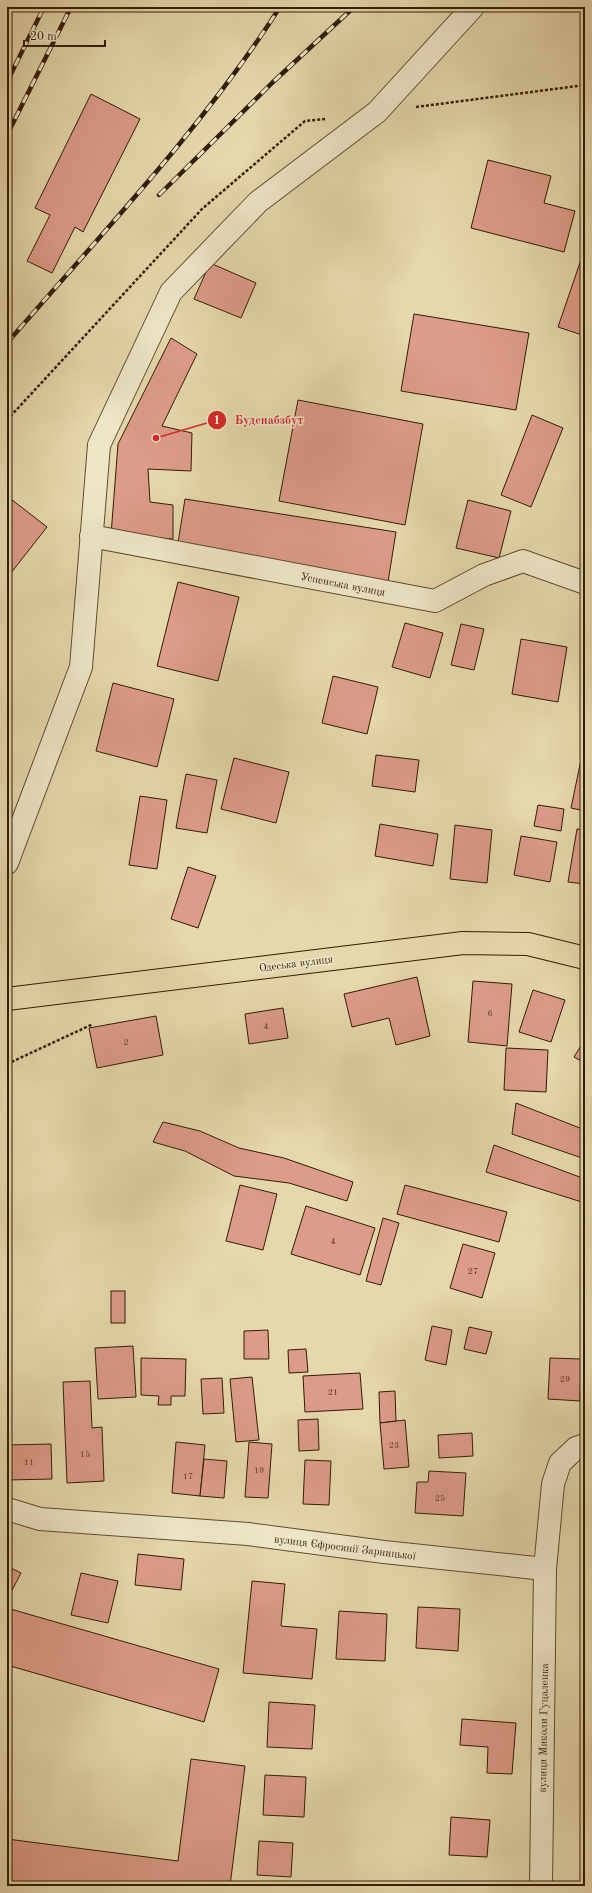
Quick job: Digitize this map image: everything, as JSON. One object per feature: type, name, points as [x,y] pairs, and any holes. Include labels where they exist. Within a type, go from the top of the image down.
[{"type":"main road","name":"Одеська вулиця","points":[[7,999],[463,943],[528,944],[585,958]]},
{"type":"street","points":[[7,863],[81,668],[99,445],[171,292],[258,202],[378,112],[473,7]]},
{"type":"street","name":"Успенська вулиця","points":[[91,536],[436,601],[484,575],[523,561],[585,583]]},
{"type":"street","points":[[545,1570],[553,1484],[560,1463],[576,1448],[585,1445]]},
{"type":"street","name":"вулиця Єфросинії Зарницької","points":[[7,1509],[40,1519],[248,1534],[384,1552],[545,1570]]},
{"type":"street","name":"вулиця Миколи Гуцаленка","points":[[541,1886],[545,1570]]},
{"type":"path","points":[[415,107],[585,85]]},
{"type":"path","points":[[7,1064],[92,1024]]},
{"type":"building","points":[[91,94],[140,119],[83,232],[75,227],[52,273],[27,261],[50,215],[35,208]]},
{"type":"building","points":[[488,160],[551,176],[544,203],[575,211],[564,252],[471,228]]},
{"type":"building","points":[[585,248],[585,336],[558,327]]},
{"type":"building","points":[[210,263],[256,283],[241,318],[194,299]]},
{"type":"building","points":[[414,314],[529,333],[516,410],[401,391]]},
{"type":"building","points":[[171,338],[197,354],[162,426],[192,433],[191,471],[148,469],[150,502],[173,505],[173,539],[111,535],[118,444]]},
{"type":"building","points":[[298,400],[423,424],[405,525],[279,501]]},
{"type":"building","points":[[532,415],[563,428],[531,507],[501,495]]},
{"type":"building","points":[[7,496],[47,527],[7,578]]},
{"type":"building","points":[[185,499],[396,532],[388,582],[177,549]]},
{"type":"building","points":[[468,500],[511,511],[499,558],[456,548]]},
{"type":"building","points":[[178,582],[239,597],[218,681],[157,666]]},
{"type":"building","points":[[405,623],[443,633],[430,678],[392,667]]},
{"type":"building","points":[[461,624],[484,629],[474,670],[451,665]]},
{"type":"building","points":[[521,639],[567,647],[558,702],[512,694]]},
{"type":"building","points":[[333,676],[378,687],[367,734],[322,723]]},
{"type":"building","points":[[113,683],[174,699],[157,767],[96,751]]},
{"type":"building","points":[[376,755],[419,760],[415,792],[372,786]]},
{"type":"building","points":[[234,758],[289,772],[276,823],[221,809]]},
{"type":"building","points":[[581,760],[585,761],[585,811],[571,808]]},
{"type":"building","points":[[186,774],[217,780],[207,833],[176,828]]},
{"type":"building","points":[[140,796],[167,800],[157,869],[129,865]]},
{"type":"building","points":[[538,805],[564,809],[561,831],[534,826]]},
{"type":"building","points":[[380,824],[438,834],[433,866],[375,856]]},
{"type":"building","points":[[455,825],[492,830],[487,883],[450,879]]},
{"type":"building","points":[[577,829],[585,830],[585,884],[568,882]]},
{"type":"building","points":[[521,836],[557,842],[550,882],[514,875]]},
{"type":"building","points":[[188,867],[216,876],[198,928],[171,919]]},
{"type":"building","points":[[417,977],[430,1036],[396,1045],[389,1018],[352,1027],[344,994]]},
{"type":"building","points":[[473,981],[512,984],[507,1046],[468,1042]]},
{"type":"building","points":[[533,990],[565,1000],[551,1042],[519,1032]]},
{"type":"building","points":[[283,1008],[288,1038],[249,1044],[245,1014]]},
{"type":"building","points":[[156,1016],[163,1055],[97,1068],[89,1028]]},
{"type":"building","points":[[585,1039],[585,1063],[574,1057]]},
{"type":"building","points":[[506,1048],[548,1050],[546,1092],[504,1090]]},
{"type":"building","points":[[516,1103],[585,1130],[585,1159],[512,1134]]},
{"type":"building","points":[[163,1122],[200,1131],[239,1148],[284,1158],[353,1182],[347,1201],[289,1183],[234,1176],[185,1151],[153,1142]]},
{"type":"building","points":[[494,1145],[585,1179],[585,1203],[486,1172]]},
{"type":"building","points":[[240,1185],[277,1194],[263,1250],[226,1241]]},
{"type":"building","points":[[405,1185],[507,1212],[499,1242],[397,1214]]},
{"type":"building","points":[[306,1206],[375,1228],[360,1275],[291,1254]]},
{"type":"building","points":[[383,1218],[399,1223],[381,1285],[366,1281]]},
{"type":"building","points":[[463,1244],[495,1253],[482,1298],[450,1288]]},
{"type":"building","points":[[7,1257],[9,1257],[9,1296],[7,1296]]},
{"type":"building","points":[[111,1291],[125,1291],[125,1323],[111,1323]]},
{"type":"building","points":[[432,1326],[452,1330],[446,1365],[425,1360]]},
{"type":"building","points":[[469,1327],[492,1332],[486,1354],[464,1349]]},
{"type":"building","points":[[268,1330],[269,1359],[244,1359],[244,1331]]},
{"type":"building","points":[[133,1346],[136,1397],[98,1399],[95,1348]]},
{"type":"building","points":[[306,1349],[308,1372],[289,1373],[288,1350]]},
{"type":"building","points":[[141,1358],[186,1359],[185,1396],[171,1396],[171,1405],[158,1405],[159,1396],[141,1395]]},
{"type":"building","points":[[550,1358],[581,1359],[580,1401],[548,1399]]},
{"type":"building","points":[[360,1373],[363,1409],[305,1412],[303,1376]]},
{"type":"building","points":[[252,1377],[259,1440],[236,1442],[230,1379]]},
{"type":"building","points":[[222,1378],[224,1413],[203,1414],[201,1379]]},
{"type":"building","points":[[90,1381],[92,1428],[102,1427],[104,1481],[67,1483],[63,1382]]},
{"type":"building","points":[[395,1391],[396,1421],[380,1423],[379,1392]]},
{"type":"building","points":[[318,1419],[319,1450],[299,1451],[298,1420]]},
{"type":"building","points":[[405,1420],[409,1467],[384,1469],[380,1423]]},
{"type":"building","points":[[472,1433],[473,1456],[439,1458],[438,1435]]},
{"type":"building","points":[[176,1442],[205,1445],[200,1496],[172,1493]]},
{"type":"building","points":[[249,1442],[272,1444],[268,1498],[245,1497]]},
{"type":"building","points":[[51,1444],[52,1479],[7,1480],[7,1445]]},
{"type":"building","points":[[204,1459],[227,1461],[224,1498],[200,1496]]},
{"type":"building","points":[[305,1460],[331,1461],[329,1505],[303,1504]]},
{"type":"building","points":[[429,1471],[466,1473],[463,1516],[415,1513],[417,1482],[428,1482]]},
{"type":"building","points":[[583,1541],[585,1541],[585,1577],[581,1576]]},
{"type":"building","points":[[138,1554],[184,1559],[181,1590],[135,1585]]},
{"type":"building","points":[[7,1566],[21,1573],[7,1600]]},
{"type":"building","points":[[81,1573],[118,1581],[108,1623],[71,1615]]},
{"type":"building","points":[[252,1581],[285,1584],[281,1626],[317,1629],[312,1679],[243,1673]]},
{"type":"building","points":[[418,1607],[460,1609],[458,1651],[416,1648]]},
{"type":"building","points":[[7,1608],[219,1669],[204,1722],[7,1665]]},
{"type":"building","points":[[339,1611],[387,1614],[385,1661],[336,1659]]},
{"type":"building","points":[[269,1702],[315,1705],[312,1749],[267,1747]]},
{"type":"building","points":[[462,1719],[516,1723],[512,1774],[487,1773],[488,1747],[460,1745]]},
{"type":"building","points":[[582,1721],[585,1721],[585,1744],[582,1744]]},
{"type":"building","points":[[191,1759],[245,1766],[230,1886],[7,1886],[7,1839],[178,1861]]},
{"type":"building","points":[[265,1775],[306,1777],[304,1817],[263,1815]]},
{"type":"building","points":[[585,1779],[585,1830],[582,1830]]},
{"type":"building","points":[[451,1817],[490,1820],[487,1857],[449,1855]]},
{"type":"building","points":[[259,1841],[293,1843],[291,1877],[257,1875]]},
{"type":"building","points":[[582,1856],[585,1856],[585,1886],[582,1886]]},
{"type":"building","points":[[295,1882],[344,1884],[344,1886],[295,1886]]},
{"type":"railway","points":[[7,82],[44,7]]},
{"type":"railway","points":[[7,135],[71,7]]},
{"type":"railway","points":[[7,343],[150,180],[218,96],[280,7]]},
{"type":"railway","points":[[159,195],[272,83],[354,7]]},
{"type":"place","name":"Будснабзбут","points":[[156,438]]}]
